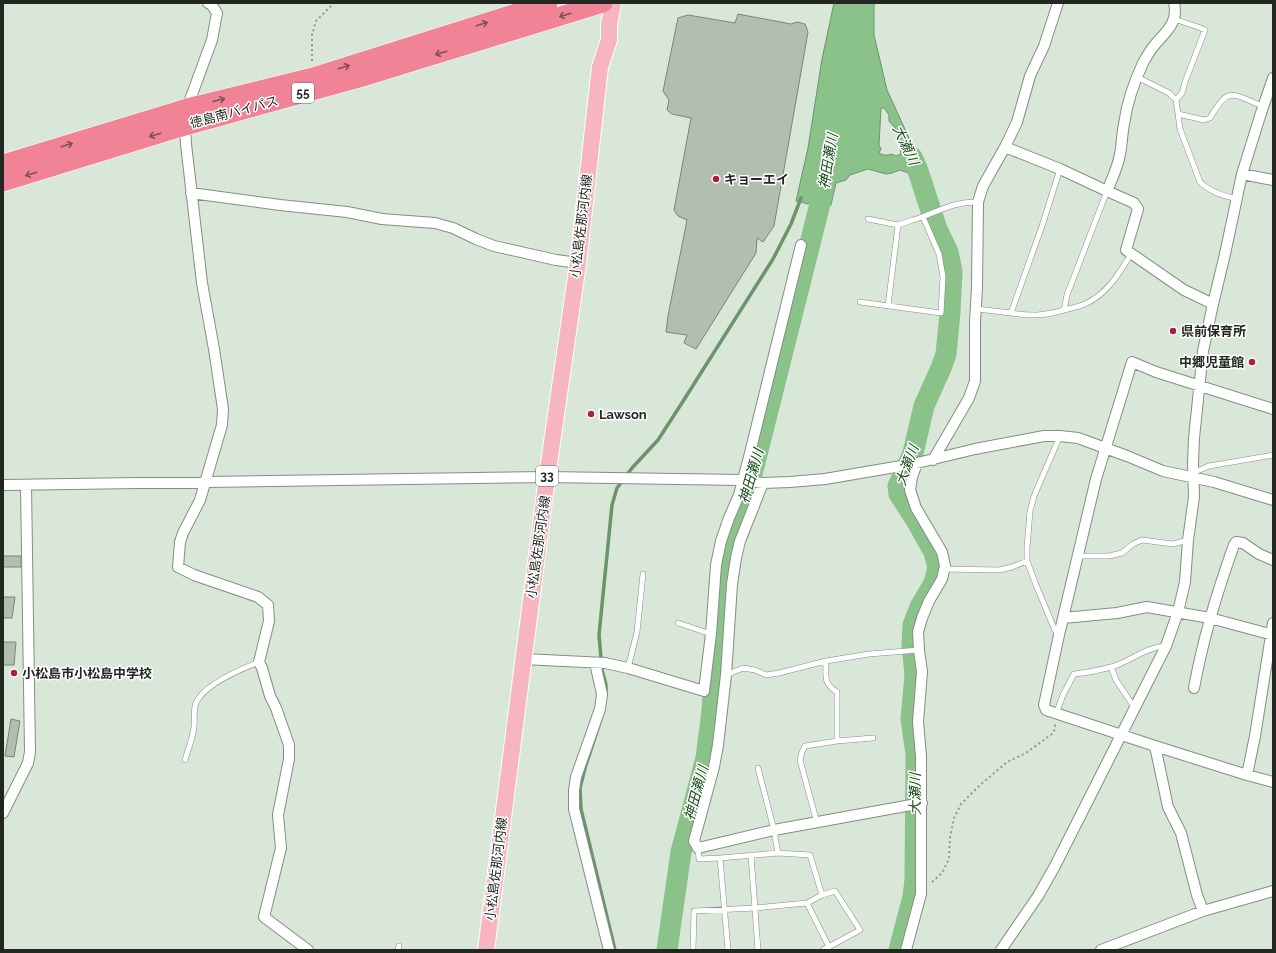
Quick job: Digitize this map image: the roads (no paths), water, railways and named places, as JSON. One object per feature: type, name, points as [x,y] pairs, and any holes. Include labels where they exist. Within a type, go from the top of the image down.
[{"type":"highway","name":"徳島南バイパス","points":[[3,182],[186,117],[548,3]]},
{"type":"highway","name":"徳島南バイパス","points":[[3,164],[186,117],[366,76],[603,3]]},
{"type":"main road","name":"小松島佐那河内線","points":[[486,950],[547,477],[578,263],[600,67],[609,40],[609,25],[613,3]]},
{"type":"street","points":[[208,3],[211,4],[217,13],[212,40],[186,117],[191,193],[202,283],[223,409],[222,425],[206,482],[200,500],[180,542],[178,567],[194,576],[258,597],[268,605],[269,621],[260,662],[270,696],[276,708],[288,745],[289,759],[278,815],[281,848],[264,917],[308,950]]},
{"type":"street","points":[[933,460],[969,398],[975,381],[978,202],[983,186],[1017,122],[1030,76],[1044,46],[1058,3]]},
{"type":"street","points":[[1106,191],[1115,173],[1120,155],[1124,123],[1131,92],[1143,63],[1152,48],[1170,29],[1174,19],[1174,3]]},
{"type":"street","points":[[1000,950],[1038,896],[1055,866],[1166,646],[1178,612],[1184,582],[1194,497],[1194,438],[1203,352],[1213,304],[1226,254],[1242,174],[1273,78]]},
{"type":"street","points":[[1005,147],[1060,169],[1134,203],[1138,209],[1126,250],[1184,290],[1213,304]]},
{"type":"street","points":[[1242,174],[1273,180]]},
{"type":"street","points":[[191,193],[280,206],[347,212],[382,219],[435,223],[453,228],[494,246],[556,260],[578,263]]},
{"type":"street","points":[[523,659],[600,663],[628,668],[704,691],[711,634],[716,565],[721,541],[745,481],[752,445],[802,245]]},
{"type":"street","points":[[1273,409],[1156,372],[1132,362],[1096,479],[1044,705],[1046,710],[1056,714],[1273,782]]},
{"type":"street","points":[[3,485],[547,477],[745,481],[760,483],[790,482],[825,479],[877,471],[933,460],[975,449],[1044,436],[1060,436],[1078,438],[1162,471],[1193,476],[1273,500]]},
{"type":"street","points":[[906,950],[921,894],[917,804],[922,756],[918,722],[922,672],[917,650],[918,632],[929,601],[942,579],[944,569],[942,552],[916,508],[910,490],[915,463]]},
{"type":"street","points":[[760,483],[740,541],[736,558],[732,584],[726,675],[718,745],[694,841],[698,848],[774,830],[917,804]]},
{"type":"street","points":[[3,813],[28,763],[30,752],[26,485]]},
{"type":"street","points":[[1194,688],[1210,618],[1236,542],[1243,543],[1259,554],[1273,560]]},
{"type":"street","points":[[1063,618],[1147,607],[1210,618],[1272,634]]},
{"type":"street","points":[[1247,775],[1255,736],[1273,623]]},
{"type":"street","points":[[600,663],[602,694],[600,709],[576,777],[574,809],[609,950]]},
{"type":"street","points":[[1155,746],[1168,807],[1181,833],[1197,895],[1203,911]]},
{"type":"street","points":[[1101,950],[1203,911],[1273,891]]},
{"type":"lane","points":[[1174,19],[1198,26],[1205,30],[1182,93],[1176,100]]},
{"type":"lane","points":[[1137,77],[1169,93],[1176,100],[1180,129],[1200,182],[1207,189],[1237,199]]},
{"type":"lane","points":[[1178,114],[1204,120],[1210,118],[1225,96],[1232,94],[1263,106]]},
{"type":"lane","points":[[1011,313],[1042,226],[1060,169]]},
{"type":"lane","points":[[1064,310],[1067,295],[1106,191]]},
{"type":"lane","points":[[868,219],[898,225],[936,211],[967,202],[978,202]]},
{"type":"lane","points":[[860,302],[941,313],[944,277],[939,254],[923,217]]},
{"type":"lane","points":[[888,306],[898,225]]},
{"type":"lane","points":[[976,309],[1032,316],[1048,315],[1085,304],[1098,296],[1115,280],[1131,254]]},
{"type":"lane","points":[[1059,635],[1054,628],[1038,592],[1027,561],[1027,548],[1030,511],[1034,496],[1060,436]]},
{"type":"lane","points":[[1193,476],[1209,466],[1273,455]]},
{"type":"lane","points":[[1078,556],[1108,556],[1122,553],[1133,544],[1142,540],[1173,544],[1188,540]]},
{"type":"lane","points":[[944,569],[999,570],[1027,561]]},
{"type":"lane","points":[[628,668],[637,632],[643,574]]},
{"type":"lane","points":[[678,623],[711,634]]},
{"type":"lane","points":[[1056,714],[1063,695],[1074,674],[1111,667],[1159,646],[1166,646]]},
{"type":"lane","points":[[726,675],[744,668],[755,670],[766,675],[780,673],[826,661],[869,654],[917,650]]},
{"type":"lane","points":[[826,661],[826,681],[830,688],[837,692],[838,741]]},
{"type":"lane","points":[[185,760],[194,728],[195,704],[202,694],[218,681],[260,662]]},
{"type":"lane","points":[[1111,667],[1116,680],[1135,708]]},
{"type":"lane","points":[[817,823],[800,760],[805,746],[873,738]]},
{"type":"lane","points":[[758,768],[774,830],[778,853]]},
{"type":"lane","points":[[698,848],[700,859],[778,853],[810,855],[822,895]]},
{"type":"lane","points":[[751,855],[758,950]]},
{"type":"lane","points":[[720,858],[728,950]]},
{"type":"lane","points":[[693,950],[694,911],[755,908],[807,903],[822,895],[835,891],[860,930],[823,950]]},
{"type":"lane","points":[[807,903],[829,947]]},
{"type":"water","points":[[834,3],[874,3],[874,35],[887,90],[914,149],[920,156],[932,181],[922,183],[915,176],[900,170],[886,174],[868,169],[850,175],[846,180],[836,183],[831,205],[823,204],[815,200],[808,204],[796,201],[808,148],[822,59]],"holes":[[[881,108],[884,108],[889,115],[889,121],[895,128],[899,140],[901,154],[896,156],[879,153],[881,149],[879,145]]]},
{"type":"waterway","name":"大瀬川","points":[[899,950],[913,897],[915,880],[916,754],[911,719],[915,675],[912,644],[913,625],[920,607],[934,583],[938,568],[934,552],[899,494],[898,486],[913,453],[924,406],[946,354],[952,271],[948,252],[937,229],[912,157]]},
{"type":"waterway","name":"神田瀬川","points":[[667,950],[681,852],[706,758],[712,711],[721,583],[730,537],[748,490],[823,192],[825,175]]},
{"type":"waterway","points":[[606,694],[599,635],[612,505],[617,488],[632,468],[658,440],[680,406],[773,259],[791,224],[801,198]]},
{"type":"waterway","points":[[601,719],[580,788],[581,809],[615,950]]},
{"type":"place","name":"キョーエイ","points":[[716,179]]},
{"type":"place","name":"県前保育所","points":[[1173,331]]},
{"type":"place","name":"中郷児童館","points":[[1252,362]]},
{"type":"place","name":"Lawson","points":[[591,414]]},
{"type":"place","name":"小松島市小松島中学校","points":[[14,673]]}]
